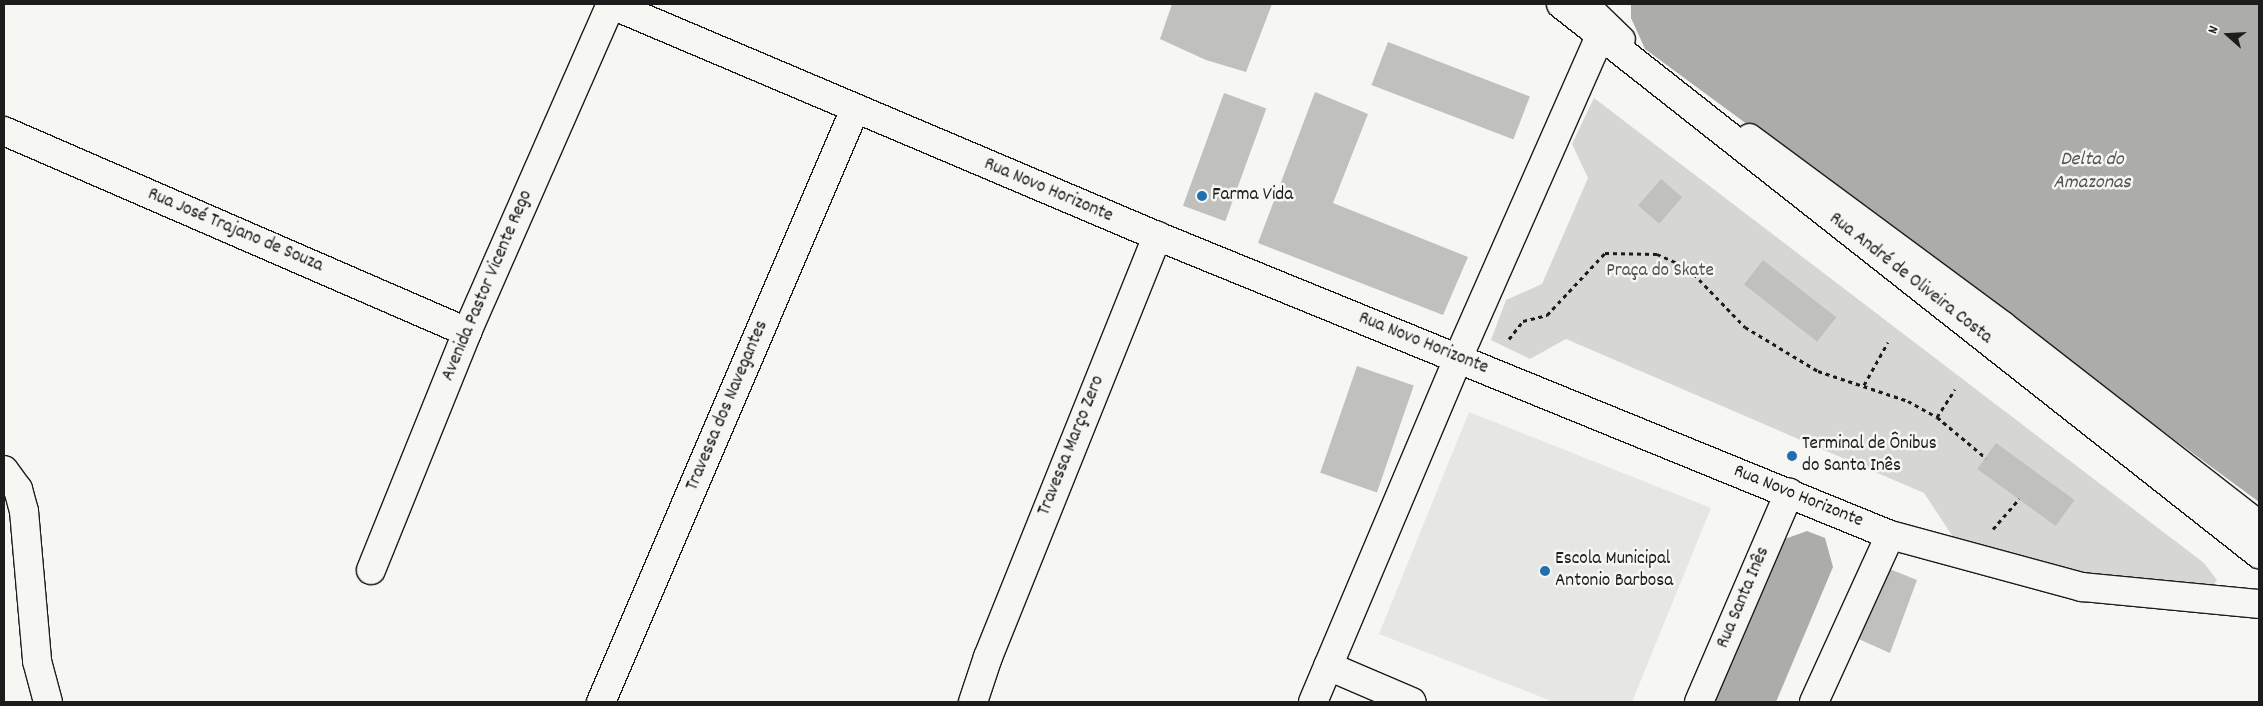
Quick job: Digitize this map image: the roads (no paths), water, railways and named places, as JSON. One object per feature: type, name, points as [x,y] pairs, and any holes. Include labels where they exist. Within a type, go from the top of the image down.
[{"type":"street","name":"Rua Novo Horizonte","points":[[610,4],[1156,236],[1890,535],[2082,587],[2259,604]]},
{"type":"street","name":"Avenida Pastor Vicente Rego","points":[[371,570],[466,332],[610,4]]},
{"type":"street","name":"Rua André de Oliveira Costa","points":[[1562,4],[1600,36],[2259,554]]},
{"type":"street","points":[[1586,4],[1634,51],[2003,324],[2259,523]]},
{"type":"street","points":[[1313,702],[1458,358],[1600,36]]},
{"type":"street","name":"Travessa dos Navegantes","points":[[601,702],[854,109]]},
{"type":"street","name":"Rua José Trajano de Souza","points":[[4,131],[466,332]]},
{"type":"street","name":"Travessa Março Zero","points":[[973,702],[988,657],[1156,236]]},
{"type":"street","points":[[4,470],[18,490],[24,511],[37,661],[48,702]]},
{"type":"street","name":"Rua Santa Inês","points":[[1699,702],[1789,493]]},
{"type":"street","points":[[1814,702],[1890,535]]},
{"type":"street","points":[[1328,666],[1412,702]]},
{"type":"water","name":"Delta do Amazonas","points":[[1631,4],[2259,4],[2259,502],[1645,49],[1631,18]]},
{"type":"water","points":[[1807,531],[1825,538],[1833,567],[1776,702],[1713,702],[1782,540]]},
{"type":"place","name":"Farma Vida","points":[[1202,196]]},
{"type":"place","name":"Terminal de Ônibus do Santa Inês","points":[[1792,456]]},
{"type":"place","name":"Escola Municipal Antonio Barbosa","points":[[1545,571]]},
{"type":"park label","name":"Praça do Skate","points":[[1660,272]]}]
